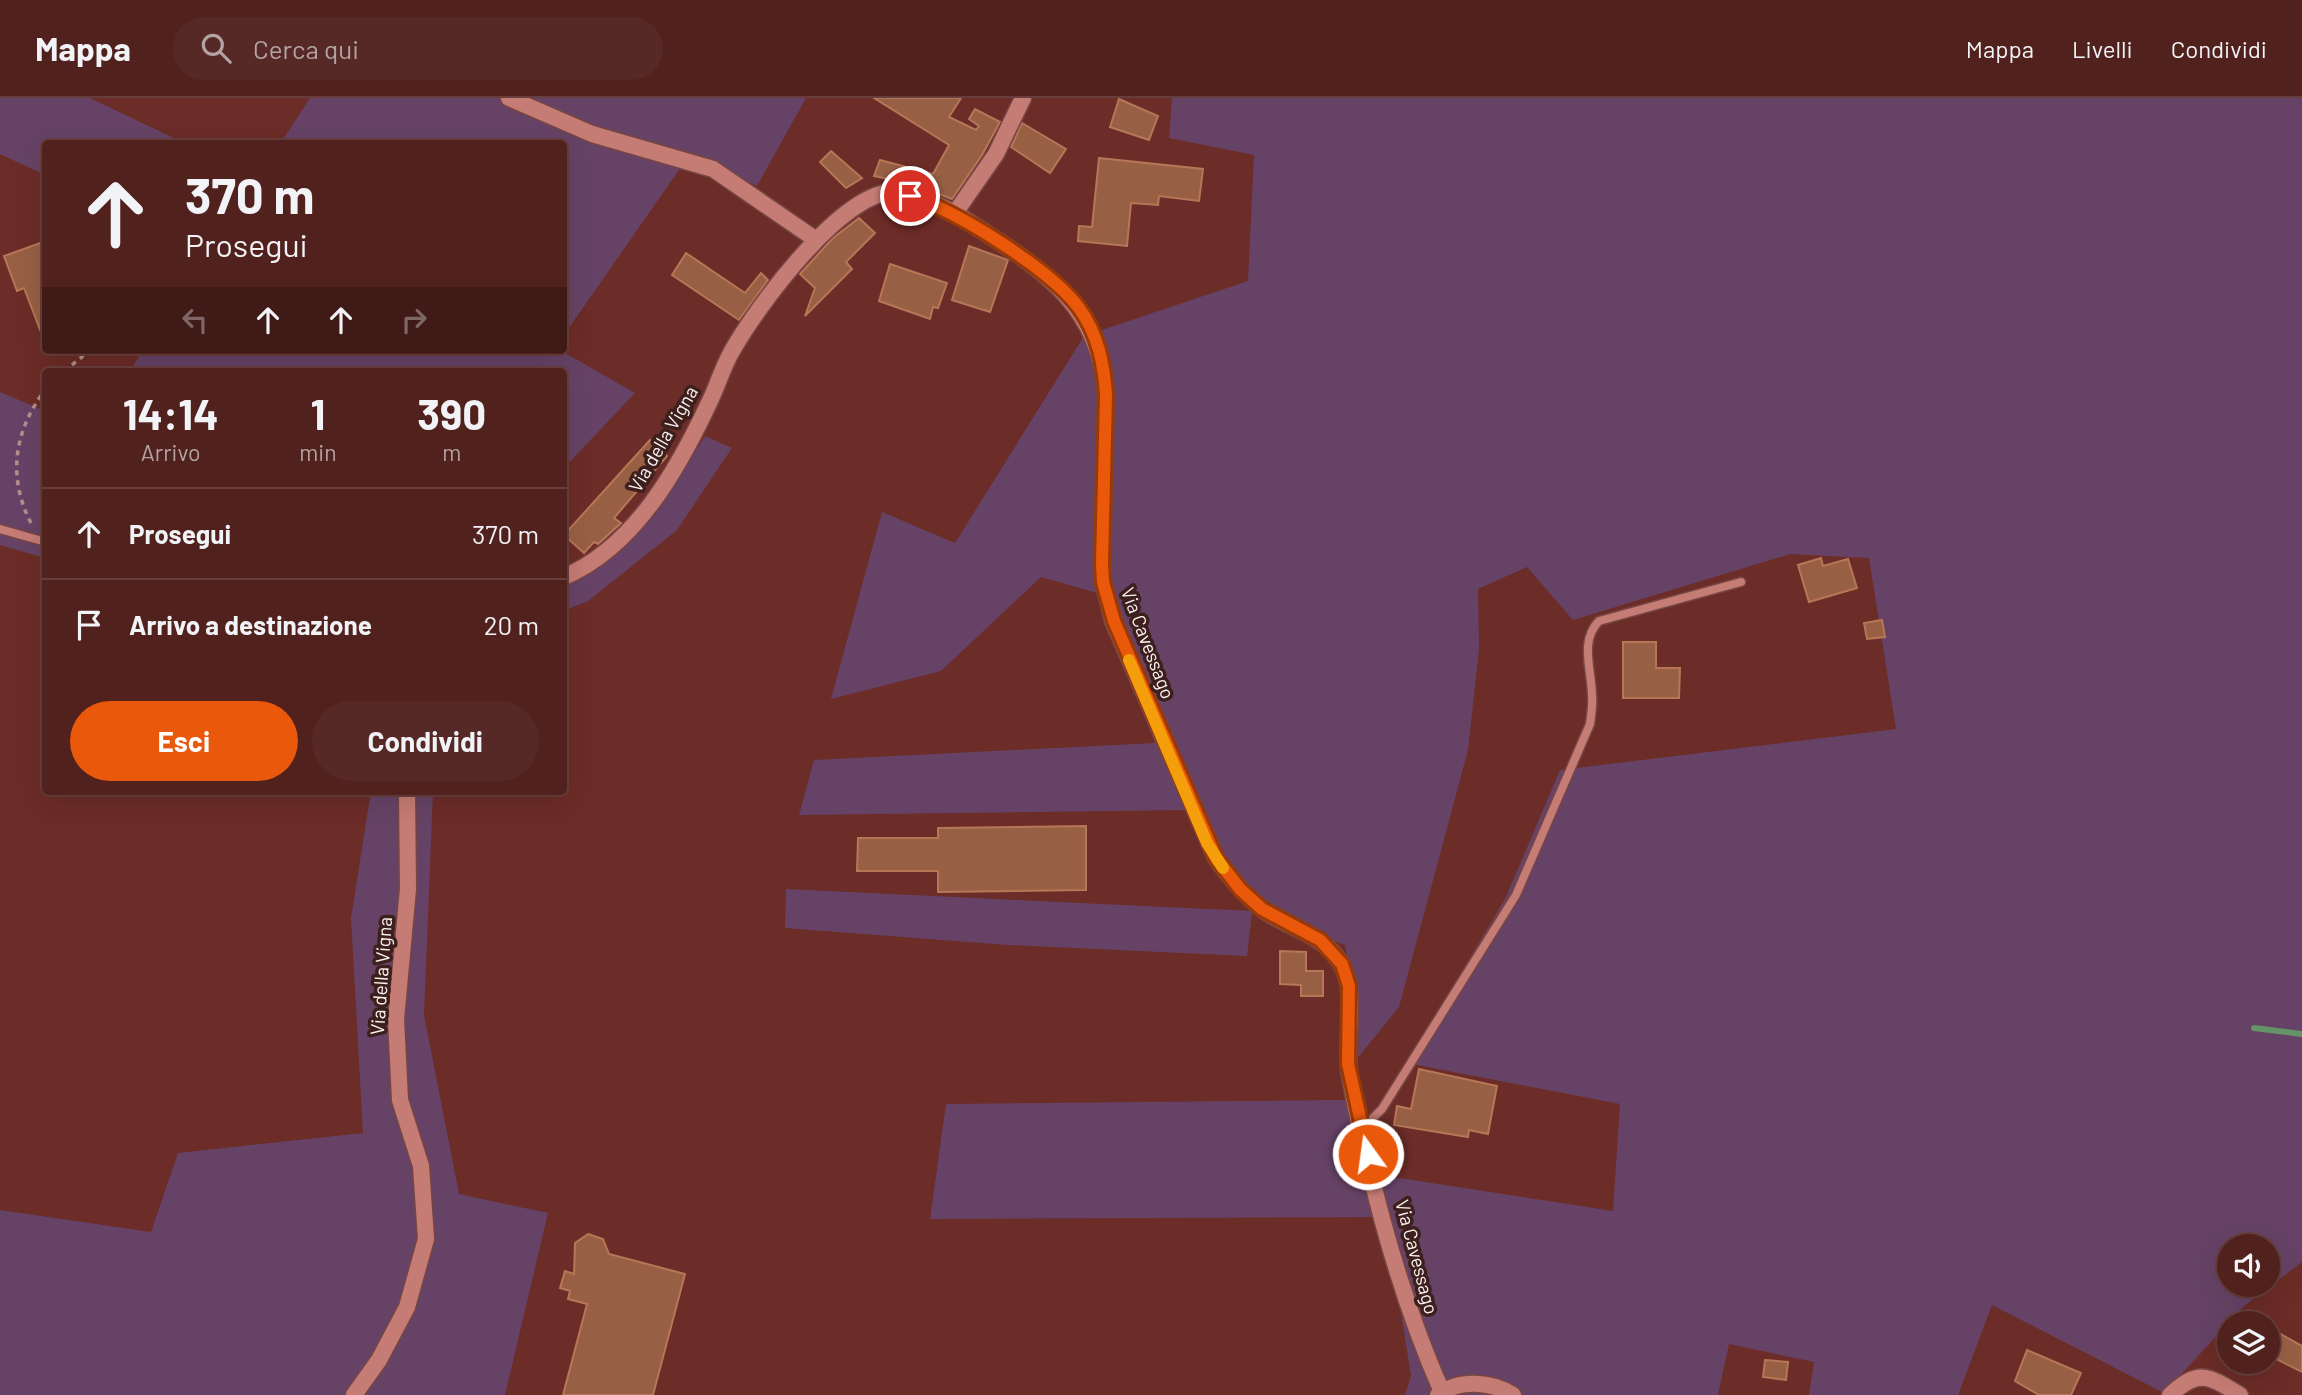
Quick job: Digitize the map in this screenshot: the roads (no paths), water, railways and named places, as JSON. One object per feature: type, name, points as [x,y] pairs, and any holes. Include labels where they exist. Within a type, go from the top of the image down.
[{"type":"street","points":[[509,98],[592,134],[713,169],[815,239]]},
{"type":"street","points":[[954,213],[996,154],[1023,98]]},
{"type":"street","name":"Via Cavessago","points":[[815,239],[839,216],[876,194],[896,191],[954,213],[1069,296],[1096,339],[1105,373],[1106,395],[1103,582],[1114,621],[1216,858],[1240,889],[1262,909],[1320,940],[1342,964],[1349,993],[1348,1064],[1362,1129],[1404,1299],[1440,1393]]},
{"type":"street","name":"Via della Vigna","points":[[567,575],[615,545],[645,511],[689,444],[732,351],[815,239]]},
{"type":"street","name":"Via della Vigna","points":[[354,1395],[379,1360],[407,1307],[426,1239],[421,1166],[400,1100],[396,1019],[408,889],[407,795]]},
{"type":"street","points":[[2170,1395],[2184,1382],[2200,1376],[2214,1380],[2240,1395]]},
{"type":"street","points":[[1440,1393],[1476,1384],[1514,1395]]},
{"type":"lane","points":[[0,529],[42,541]]},
{"type":"lane","points":[[1362,1129],[1382,1109],[1516,895],[1590,724],[1593,698],[1587,645],[1591,628],[1599,621],[1741,582]]},
{"type":"waterway","points":[[2254,1028],[2302,1034]]}]
